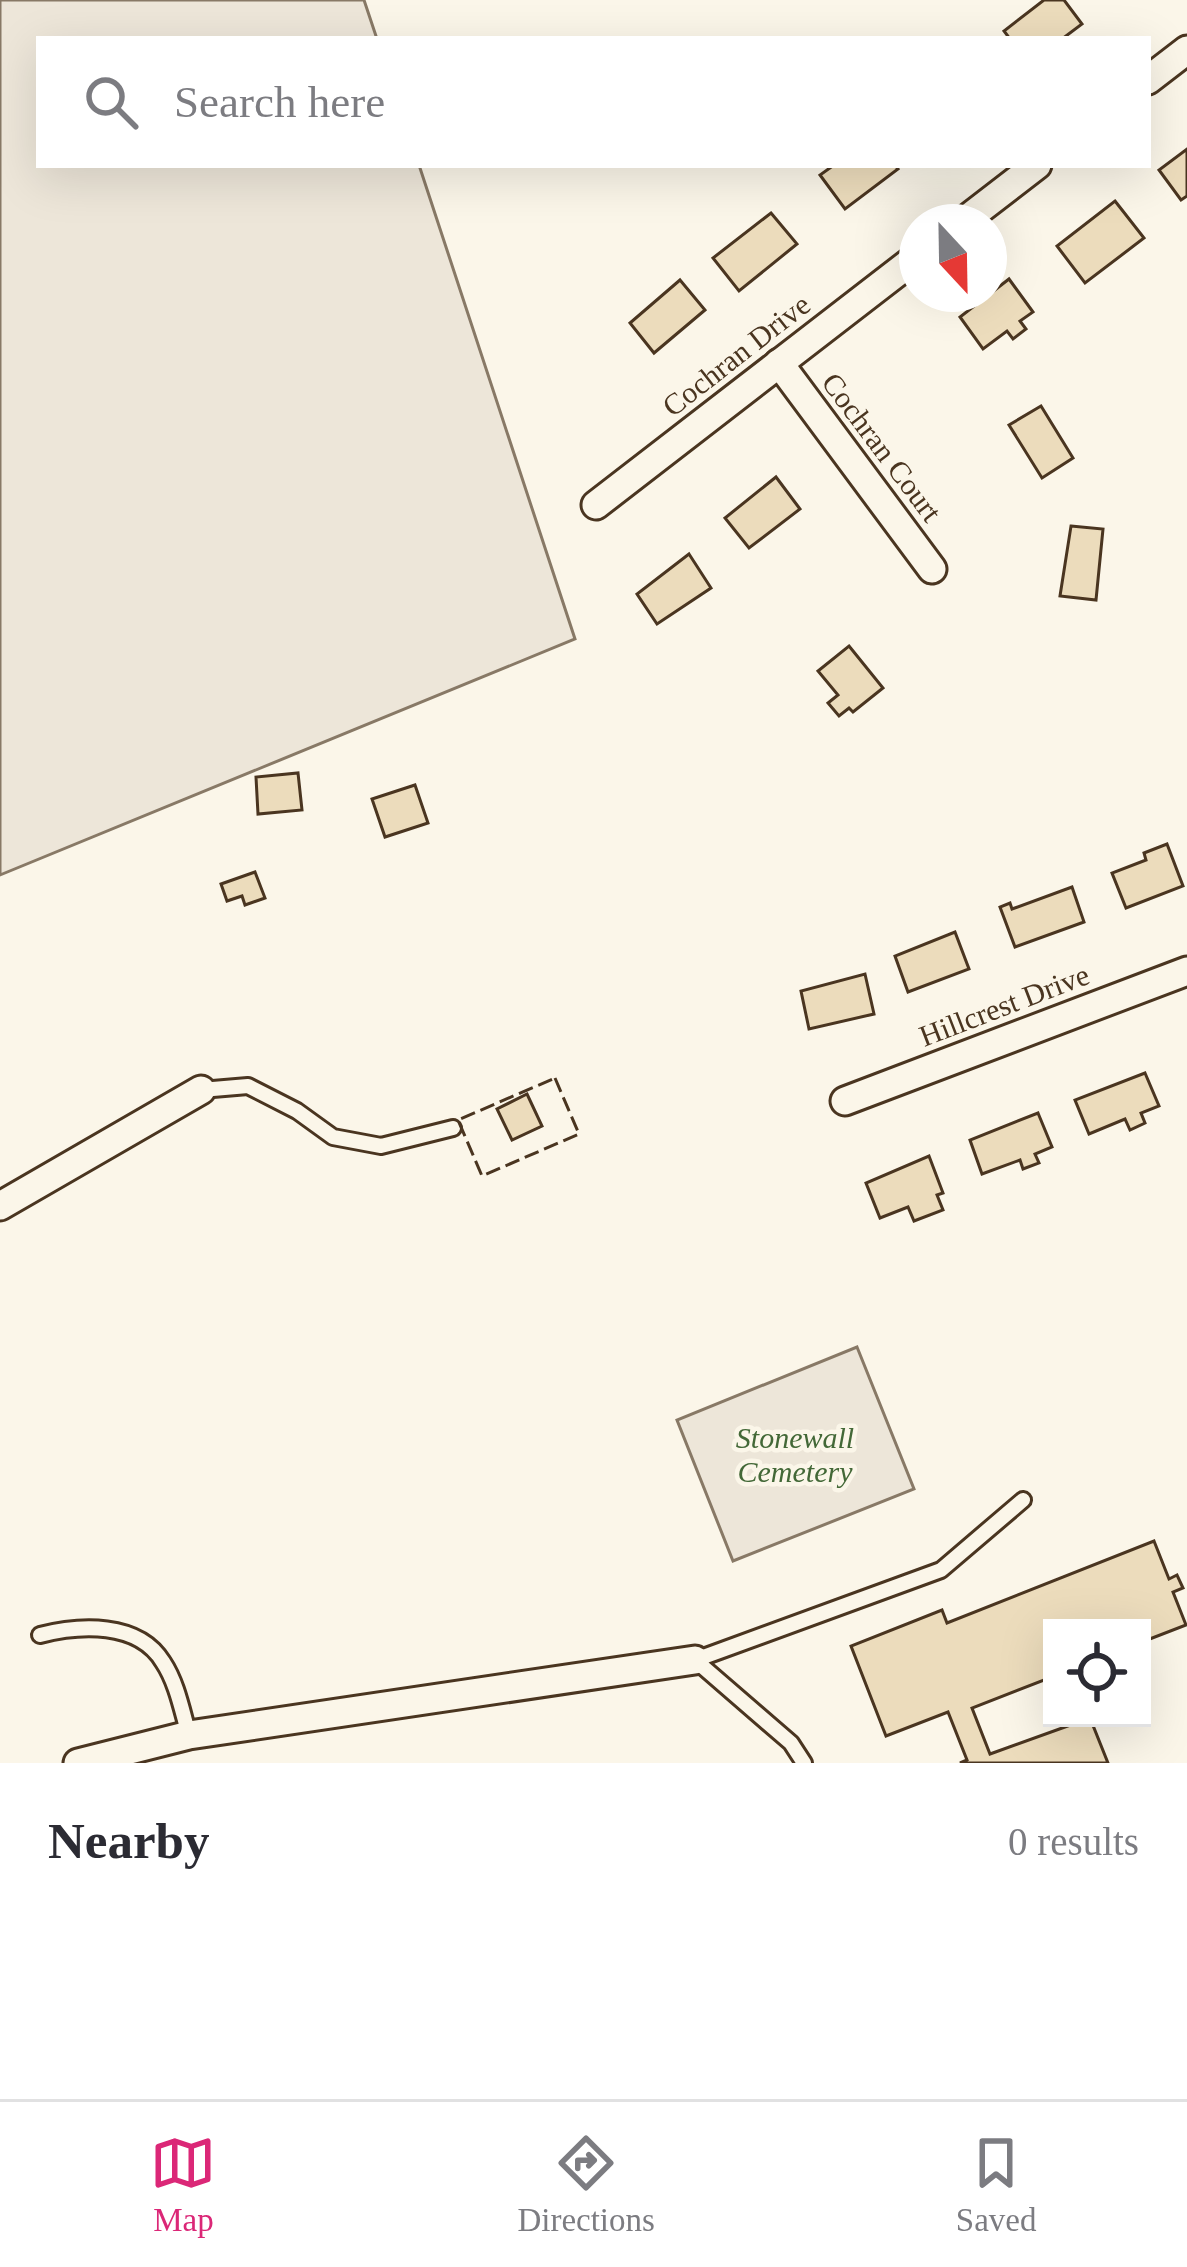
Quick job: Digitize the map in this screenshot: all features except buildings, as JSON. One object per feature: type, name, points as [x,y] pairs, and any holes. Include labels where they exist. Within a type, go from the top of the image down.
[{"type":"street","points":[[1151,78],[1187,50]]},
{"type":"street","points":[[986,204],[1033,168]]},
{"type":"street","name":"Cochran Drive","points":[[596,506],[899,271]]},
{"type":"street","name":"Cochran Court","points":[[779,363],[932,569]]},
{"type":"street","name":"Hillcrest Drive","points":[[845,1101],[1187,971]]},
{"type":"street","points":[[0,1206],[201,1090]]},
{"type":"street","points":[[78,1763],[189,1735],[695,1660]]},
{"type":"lane","points":[[201,1090],[248,1086],[297,1111],[333,1137],[381,1146],[453,1128]]},
{"type":"lane","points":[[804,1763],[791,1743],[695,1660],[941,1570],[1023,1500]]},
{"type":"lane","points":[[40,1635],[75,1626],[117,1631],[141,1642],[161,1657],[189,1735]]},
{"type":"green space","points":[[0,0],[364,0],[376,36],[36,36],[36,168],[420,168],[575,639],[0,875]]},
{"type":"green space","name":"Stonewall Cemetery","points":[[857,1347],[914,1489],[733,1561],[677,1420]]},
{"type":"fence","points":[[555,1078],[579,1134],[482,1176],[458,1120],[555,1078]]}]
